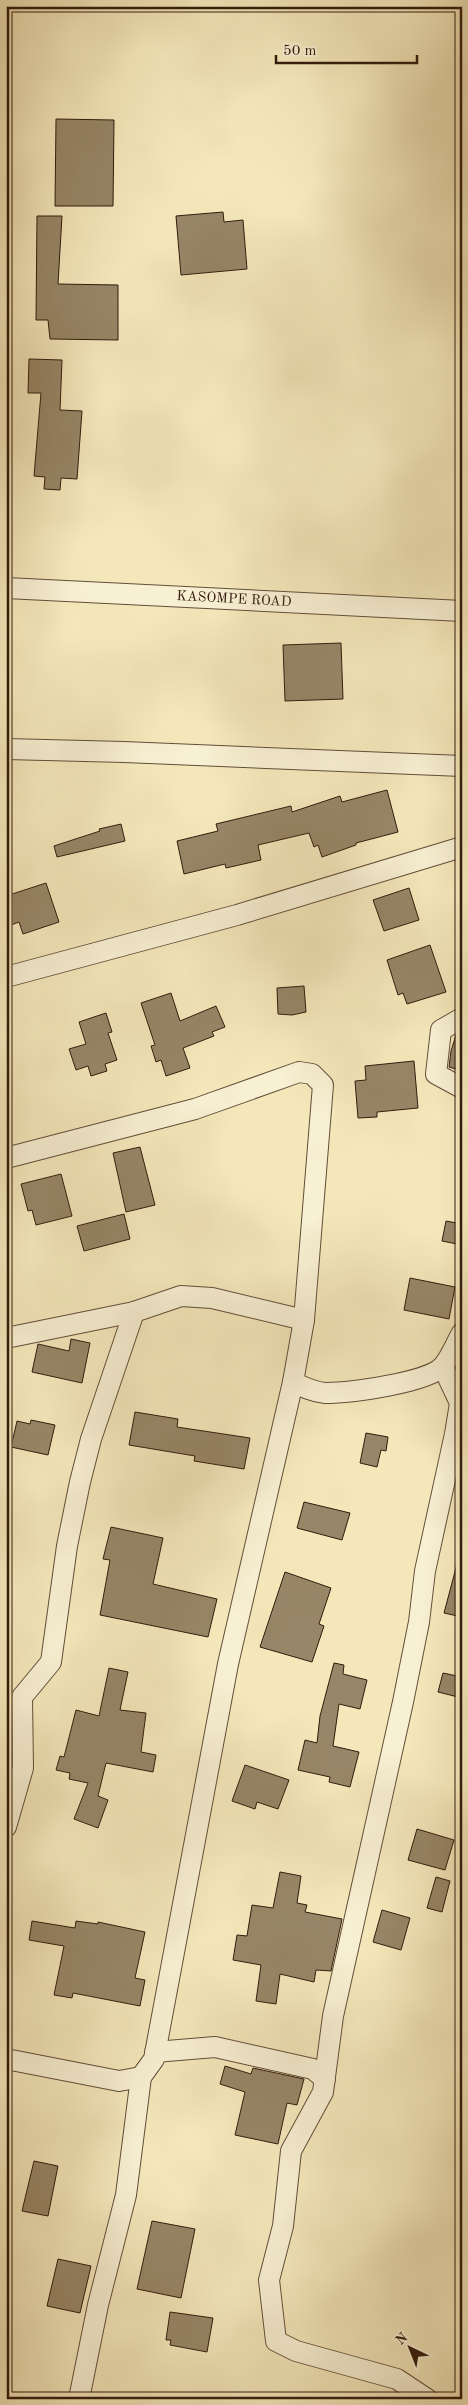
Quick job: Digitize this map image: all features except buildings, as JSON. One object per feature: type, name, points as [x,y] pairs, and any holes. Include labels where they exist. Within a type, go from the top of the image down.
[{"type":"street","name":"KASOMPE ROAD","points":[[6,588],[462,611]]},
{"type":"street","points":[[6,749],[462,766]]},
{"type":"street","points":[[6,977],[237,915],[462,847]]},
{"type":"street","points":[[462,1018],[440,1030],[436,1074],[462,1088]]},
{"type":"street","points":[[6,1158],[194,1108],[299,1072],[312,1074],[323,1086],[304,1320],[293,1382],[228,1664],[154,2059],[141,2077],[126,2195],[98,2305],[79,2399]]},
{"type":"street","points":[[6,1338],[134,1312],[181,1296],[212,1298],[304,1320]]},
{"type":"street","points":[[6,1827],[23,1768],[22,1697],[51,1662],[67,1546],[80,1482],[91,1439],[134,1312]]},
{"type":"street","points":[[293,1382],[309,1390],[325,1393],[407,1383],[425,1378],[442,1367],[462,1333]]},
{"type":"street","points":[[426,2399],[397,2379],[296,2351],[276,2341],[269,2280],[283,2226],[290,2151],[323,2092],[333,2016],[401,1711],[419,1622],[424,1571],[455,1434],[460,1403],[442,1367]]},
{"type":"street","points":[[155,2052],[215,2047],[314,2070],[325,2079]]},
{"type":"street","points":[[6,2059],[119,2081],[141,2077]]}]
